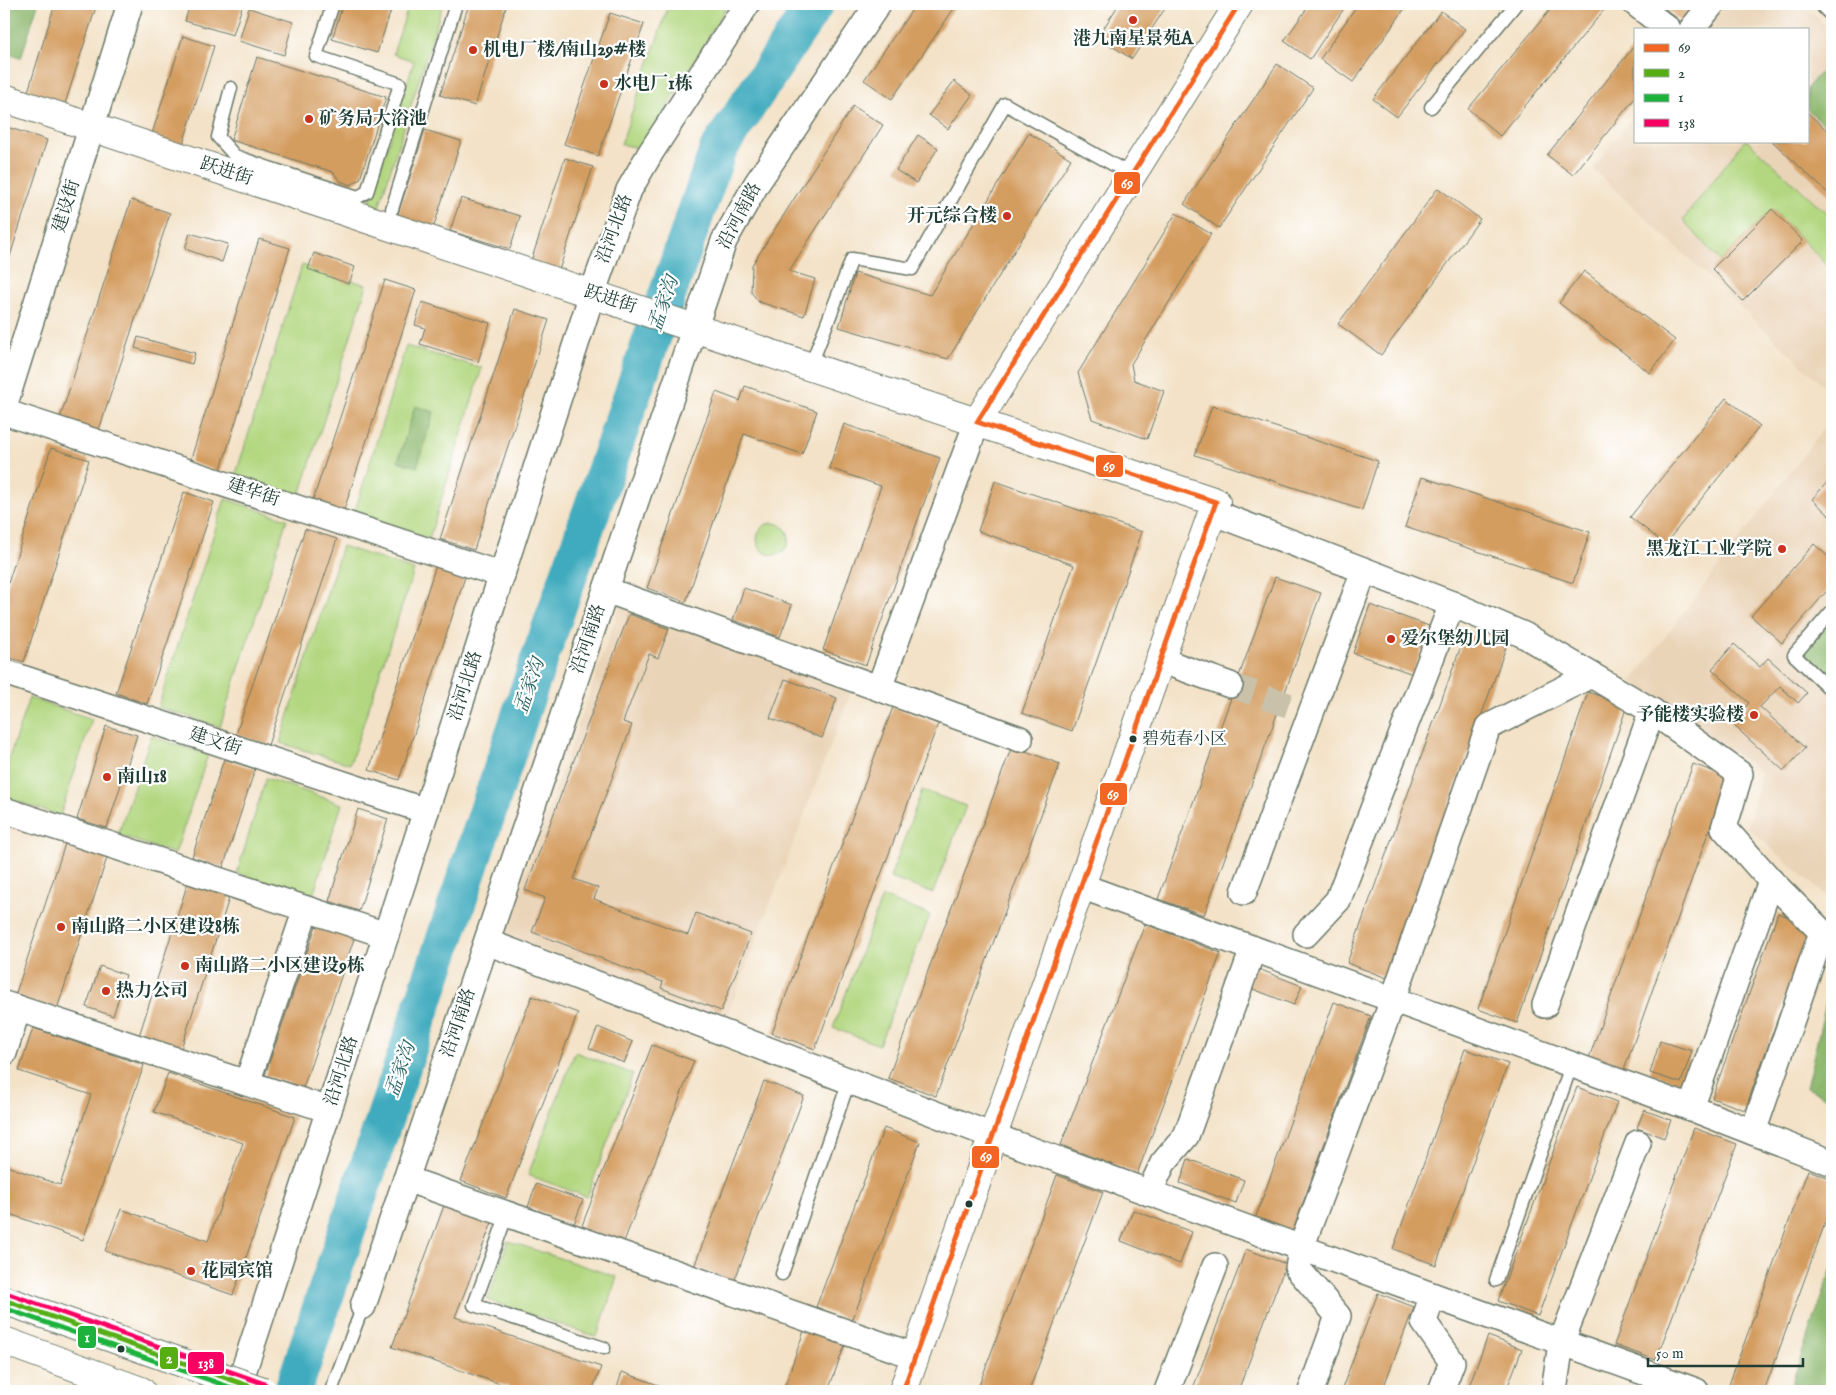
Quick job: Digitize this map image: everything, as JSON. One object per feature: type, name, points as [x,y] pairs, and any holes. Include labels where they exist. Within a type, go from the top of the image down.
[{"type":"street","name":"建设街","points":[[4,407],[130,4]]},
{"type":"street","name":"沿河北路","points":[[228,1384],[329,1110],[593,295],[629,190],[651,152],[746,4]]},
{"type":"street","name":"沿河南路","points":[[363,1306],[606,590],[688,326],[724,241],[757,183],[878,4]]},
{"type":"street","points":[[879,688],[977,422],[1239,4]]},
{"type":"street","points":[[1636,4],[1667,28]]},
{"type":"street","points":[[1693,28],[1712,4]]},
{"type":"street","name":"跃进街","points":[[4,98],[92,128],[269,178],[593,295],[977,422],[1214,507]]},
{"type":"street","name":"建华街","points":[[4,412],[502,575]]},
{"type":"street","points":[[903,1391],[1214,507],[1364,571],[1452,604],[1524,635],[1652,711],[1740,774],[1724,828],[1771,882],[1822,932],[1753,1132]]},
{"type":"street","points":[[1244,892],[1364,571]]},
{"type":"street","points":[[606,590],[1020,739]]},
{"type":"street","points":[[1306,934],[1338,900],[1452,604]]},
{"type":"street","points":[[1160,660],[1230,685]]},
{"type":"street","name":"建文街","points":[[4,672],[426,811]]},
{"type":"street","points":[[1311,1391],[1338,1316],[1298,1269],[1301,1248],[1393,1000],[1488,727],[1591,675]]},
{"type":"street","points":[[1545,1005],[1652,711]]},
{"type":"street","points":[[4,810],[386,935]]},
{"type":"street","points":[[1691,1108],[1771,882]]},
{"type":"street","points":[[1081,886],[1691,1108],[1830,1162]]},
{"type":"street","points":[[246,1083],[306,909]]},
{"type":"street","points":[[486,942],[993,1136],[1696,1391]]},
{"type":"street","points":[[1149,1193],[1163,1163],[1186,1136],[1252,948]]},
{"type":"street","points":[[4,1054],[11,1006],[329,1110]]},
{"type":"street","points":[[1554,1391],[1561,1343],[1638,1143]]},
{"type":"street","points":[[406,1179],[916,1356]]},
{"type":"street","points":[[1167,1391],[1215,1266]]},
{"type":"street","points":[[1432,1296],[1424,1322],[1452,1362],[1442,1391]]},
{"type":"street","points":[[4,1300],[228,1384],[262,1391]]},
{"type":"street","points":[[4,1341],[140,1391]]},
{"type":"lane","points":[[231,88],[218,137],[235,156],[269,178],[358,198],[367,192],[400,84],[316,56],[333,4]]},
{"type":"lane","points":[[392,208],[456,4]]},
{"type":"lane","points":[[1431,107],[1516,4]]},
{"type":"lane","points":[[810,367],[852,259],[912,269],[1005,104],[1132,175]]},
{"type":"lane","points":[[1832,611],[1794,655],[1832,691]]},
{"type":"lane","points":[[1496,1280],[1572,1066]]},
{"type":"lane","points":[[782,1274],[849,1081]]},
{"type":"lane","points":[[507,1214],[474,1305],[604,1348]]},
{"type":"lane","points":[[331,1391],[363,1306]]},
{"type":"shaded area","points":[[1716,4],[1801,4],[1832,31],[1832,393],[1593,169],[1634,114],[1634,142],[1808,142],[1808,28],[1698,28]]},
{"type":"shaded area","name":"黑龙江工业学院","points":[[1832,417],[1832,901],[1748,828],[1761,772],[1632,681]]},
{"type":"shaded area","points":[[620,606],[852,690],[724,1024],[504,935]]},
{"type":"green space","points":[[4,4],[38,4],[21,58],[4,53]]},
{"type":"green space","points":[[409,4],[443,4],[378,210],[368,208],[414,61],[393,54]]},
{"type":"green space","points":[[669,4],[728,4],[642,149],[621,144]]},
{"type":"green space","points":[[1832,59],[1832,131],[1808,110],[1808,87]]},
{"type":"green space","points":[[1743,142],[1749,142],[1832,218],[1832,270],[1772,209],[1720,261],[1683,220]]},
{"type":"green space","points":[[302,265],[367,285],[298,501],[234,480]]},
{"type":"green space","points":[[406,346],[482,368],[429,539],[354,514]]},
{"type":"green space","points":[[415,406],[434,412],[417,467],[398,461]]},
{"type":"green space","points":[[225,499],[287,519],[220,727],[158,707]]},
{"type":"green space","points":[[773,523],[779,524],[784,528],[788,533],[788,545],[784,550],[779,554],[773,555],[767,554],[762,550],[758,545],[757,539],[758,533],[762,528],[767,524]]},
{"type":"green space","points":[[342,546],[414,570],[350,764],[280,743]]},
{"type":"green space","points":[[1832,613],[1832,687],[1795,653]]},
{"type":"green space","points":[[29,698],[92,719],[60,816],[4,797],[4,773]]},
{"type":"green space","points":[[151,736],[208,755],[175,854],[118,835]]},
{"type":"green space","points":[[266,778],[342,804],[312,898],[237,873]]},
{"type":"green space","points":[[922,790],[966,806],[933,893],[890,878]]},
{"type":"green space","points":[[882,897],[930,915],[879,1045],[833,1028]]},
{"type":"green space","points":[[1832,978],[1832,1099],[1806,1088]]},
{"type":"green space","points":[[575,1052],[633,1074],[587,1197],[528,1175]]},
{"type":"green space","points":[[508,1241],[617,1277],[597,1337],[488,1300]]},
{"type":"green space","points":[[1832,1268],[1832,1391],[1789,1391]]},
{"type":"building","points":[[55,4],[97,4],[63,110],[26,98]]},
{"type":"building","points":[[190,4],[243,4],[233,35],[185,21]]},
{"type":"building","points":[[343,4],[393,4],[377,53],[332,39]]},
{"type":"building","name":"机电厂楼/南山29#楼","points":[[469,4],[507,4],[475,106],[440,95]]},
{"type":"building","points":[[916,4],[957,4],[892,99],[864,80]]},
{"type":"building","name":"港九南星景苑A","points":[[1119,4],[1168,4],[1132,59],[1098,37]]},
{"type":"building","points":[[1310,4],[1347,4],[1310,59],[1284,41]]},
{"type":"building","points":[[1358,4],[1408,4],[1353,82],[1320,59]]},
{"type":"building","points":[[1555,4],[1609,4],[1500,136],[1468,109]]},
{"type":"building","points":[[1659,4],[1700,4],[1684,24]]},
{"type":"building","points":[[249,8],[293,22],[284,55],[239,41]]},
{"type":"building","points":[[1441,11],[1465,29],[1397,117],[1373,99]]},
{"type":"building","name":"水电厂1栋","points":[[610,13],[644,24],[598,156],[564,144]]},
{"type":"building","points":[[183,36],[214,46],[181,150],[150,140]]},
{"type":"building","points":[[1634,46],[1634,99],[1573,175],[1547,155]]},
{"type":"building","name":"矿务局大浴池","points":[[257,57],[386,97],[360,179],[351,185],[340,181],[333,172],[231,140]]},
{"type":"building","points":[[1277,64],[1313,88],[1219,228],[1184,204]]},
{"type":"building","points":[[954,81],[972,95],[948,129],[929,115]]},
{"type":"building","points":[[853,106],[883,125],[789,271],[815,279],[804,316],[759,302],[751,292],[752,265]]},
{"type":"building","points":[[1808,113],[1832,135],[1832,197],[1773,142],[1808,142]]},
{"type":"building","points":[[7,127],[47,140],[4,275],[4,138]]},
{"type":"building","points":[[425,130],[461,141],[431,235],[395,223]]},
{"type":"building","name":"开元综合楼","points":[[1029,133],[1071,159],[948,359],[839,327],[855,273],[930,295]]},
{"type":"building","points":[[918,135],[938,148],[916,183],[896,170]]},
{"type":"building","points":[[565,158],[593,167],[558,273],[530,264]]},
{"type":"building","points":[[1438,188],[1480,219],[1381,355],[1338,324]]},
{"type":"building","points":[[461,198],[520,216],[510,249],[450,231]]},
{"type":"building","points":[[131,200],[170,213],[98,433],[59,421]]},
{"type":"building","points":[[1772,209],[1803,241],[1743,301],[1712,269]]},
{"type":"building","points":[[1176,213],[1211,234],[1131,364],[1134,380],[1164,391],[1147,439],[1092,419],[1078,373]]},
{"type":"building","points":[[190,233],[228,244],[222,262],[185,249]]},
{"type":"building","points":[[259,239],[290,248],[220,472],[190,462]]},
{"type":"building","points":[[314,253],[355,267],[349,284],[308,269]]},
{"type":"building","points":[[1584,271],[1675,340],[1650,373],[1559,303]]},
{"type":"building","points":[[385,280],[416,290],[343,513],[312,503]]},
{"type":"building","points":[[422,302],[490,323],[478,362],[420,344],[425,328],[415,325]]},
{"type":"building","points":[[515,309],[549,320],[474,550],[440,539]]},
{"type":"building","points":[[138,337],[195,353],[192,364],[135,348]]},
{"type":"building","points":[[745,386],[817,411],[802,454],[744,434],[686,602],[647,588],[716,392],[740,401]]},
{"type":"building","points":[[1726,398],[1760,426],[1665,544],[1630,517]]},
{"type":"building","points":[[1212,406],[1378,461],[1362,510],[1195,455]]},
{"type":"building","points":[[844,424],[940,458],[866,665],[823,650],[881,486],[829,468]]},
{"type":"building","points":[[51,448],[89,460],[24,662],[4,656],[4,596]]},
{"type":"building","points":[[1422,477],[1590,532],[1573,583],[1405,527]]},
{"type":"building","points":[[1832,477],[1832,518],[1812,499]]},
{"type":"building","points":[[995,481],[1142,532],[1072,731],[1022,713],[1074,565],[978,531]]},
{"type":"building","points":[[184,492],[214,502],[147,704],[116,693]]},
{"type":"building","points":[[305,529],[337,539],[268,745],[236,734]]},
{"type":"building","points":[[1814,544],[1832,560],[1832,585],[1782,643],[1751,616]]},
{"type":"building","points":[[436,565],[466,574],[399,780],[369,770]]},
{"type":"building","points":[[1275,577],[1321,593],[1204,915],[1158,899]]},
{"type":"building","points":[[744,588],[792,605],[780,637],[733,620]]},
{"type":"building","name":"爱尔堡幼儿园","points":[[1370,605],[1429,626],[1413,674],[1353,653]]},
{"type":"building","points":[[629,614],[669,629],[658,658],[649,654],[623,722],[632,725],[574,879],[598,888],[594,899],[688,935],[696,913],[751,934],[721,1011],[661,988],[663,982],[532,932],[545,898],[525,890]]},
{"type":"building","points":[[1466,632],[1506,647],[1387,978],[1347,963]]},
{"type":"building","name":"予能楼实验楼","points":[[1734,644],[1760,667],[1768,658],[1807,693],[1798,703],[1780,686],[1760,707],[1805,748],[1784,771],[1731,723],[1749,703],[1712,669]]},
{"type":"building","points":[[785,679],[837,698],[822,738],[770,718]]},
{"type":"building","points":[[1588,692],[1627,706],[1517,1023],[1478,1009]]},
{"type":"building","points":[[893,707],[938,724],[815,1049],[772,1033]]},
{"type":"building","name":"南山18","points":[[106,726],[137,735],[107,828],[77,819]]},
{"type":"building","points":[[1012,746],[1060,764],[936,1096],[888,1078]]},
{"type":"building","points":[[224,759],[255,769],[223,868],[192,857]]},
{"type":"building","points":[[1693,764],[1728,777],[1624,1070],[1589,1058]]},
{"type":"building","points":[[358,809],[388,819],[359,911],[329,901]]},
{"type":"building","name":"南山路二小区建设8栋","points":[[66,841],[108,855],[56,1012],[14,999]]},
{"type":"building","name":"南山路二小区建设9栋","points":[[189,879],[231,892],[180,1052],[138,1039]]},
{"type":"building","points":[[1778,913],[1811,926],[1745,1110],[1712,1098]]},
{"type":"building","points":[[317,923],[355,936],[303,1088],[265,1075]]},
{"type":"building","points":[[1145,924],[1221,953],[1137,1174],[1061,1145]]},
{"type":"building","name":"热力公司","points":[[100,966],[126,975],[113,1016],[86,1007]]},
{"type":"building","points":[[1256,968],[1302,986],[1294,1005],[1248,987]]},
{"type":"building","points":[[532,996],[578,1013],[506,1198],[461,1181]]},
{"type":"building","points":[[1334,1002],[1371,1016],[1292,1233],[1255,1219]]},
{"type":"building","points":[[598,1027],[633,1042],[624,1063],[589,1048]]},
{"type":"building","points":[[33,1028],[144,1065],[83,1240],[4,1212],[4,1165],[60,1185],[91,1095],[19,1071]]},
{"type":"building","points":[[1660,1041],[1692,1051],[1681,1083],[1650,1073]]},
{"type":"building","points":[[652,1045],[694,1061],[623,1244],[581,1228]]},
{"type":"building","points":[[1465,1049],[1508,1064],[1436,1265],[1393,1249]]},
{"type":"building","points":[[168,1073],[295,1117],[233,1295],[105,1251],[121,1209],[208,1241],[243,1143],[154,1112]]},
{"type":"building","points":[[764,1081],[804,1096],[734,1282],[694,1267]]},
{"type":"building","points":[[1577,1087],[1617,1102],[1538,1316],[1498,1301]]},
{"type":"building","points":[[1644,1110],[1671,1120],[1664,1138],[1637,1128]]},
{"type":"building","points":[[884,1128],[920,1142],[852,1321],[816,1307]]},
{"type":"building","points":[[1694,1128],[1737,1144],[1656,1360],[1614,1345]]},
{"type":"building","points":[[1188,1159],[1244,1180],[1236,1203],[1180,1183]]},
{"type":"building","points":[[1808,1170],[1832,1179],[1832,1204],[1764,1391],[1739,1391],[1728,1387]]},
{"type":"building","points":[[1057,1175],[1103,1192],[1029,1391],[977,1391]]},
{"type":"building","points":[[536,1184],[583,1200],[574,1224],[528,1207]]},
{"type":"building","points":[[445,1203],[493,1220],[455,1317],[601,1367],[592,1391],[521,1391],[392,1347]]},
{"type":"building","points":[[1133,1210],[1192,1232],[1180,1264],[1121,1241]]},
{"type":"building","points":[[1246,1249],[1286,1264],[1238,1391],[1192,1391]]},
{"type":"building","points":[[1378,1293],[1414,1307],[1382,1391],[1341,1391]]},
{"type":"building","points":[[805,1328],[846,1342],[828,1391],[783,1391]]},
{"type":"building","points":[[1488,1336],[1522,1349],[1506,1391],[1467,1391]]},
{"type":"building","points":[[622,1372],[675,1391],[616,1391]]},
{"type":"waterway","name":"孟家沟","points":[[293,1391],[531,683],[718,150],[815,4]]},
{"type":"tunnel","points":[[1230,685],[1311,713]]},
{"type":"transit line","name":"69","points":[[903,1391],[1216,502],[977,422],[1239,4]]},
{"type":"transit line","name":"138","points":[[6,1293],[265,1384]]},
{"type":"transit line","name":"2","points":[[4,1300],[263,1391]]},
{"type":"transit line","name":"1","points":[[4,1308],[241,1391]]},
{"type":"place","name":"港九南星景苑A","points":[[1133,20]]},
{"type":"place","name":"机电厂楼/南山29#楼","points":[[473,50]]},
{"type":"place","name":"水电厂1栋","points":[[604,84]]},
{"type":"place","name":"矿务局大浴池","points":[[309,119]]},
{"type":"place","name":"开元综合楼","points":[[1007,216]]},
{"type":"place","name":"黑龙江工业学院","points":[[1782,549]]},
{"type":"place","name":"爱尔堡幼儿园","points":[[1391,639]]},
{"type":"place","name":"予能楼实验楼","points":[[1754,715]]},
{"type":"place","name":"碧苑春小区","points":[[1133,739]]},
{"type":"place","name":"南山18","points":[[107,777]]},
{"type":"place","name":"南山路二小区建设8栋","points":[[61,927]]},
{"type":"place","name":"南山路二小区建设9栋","points":[[185,966]]},
{"type":"place","name":"热力公司","points":[[106,991]]},
{"type":"place","name":"花园宾馆","points":[[191,1271]]}]
